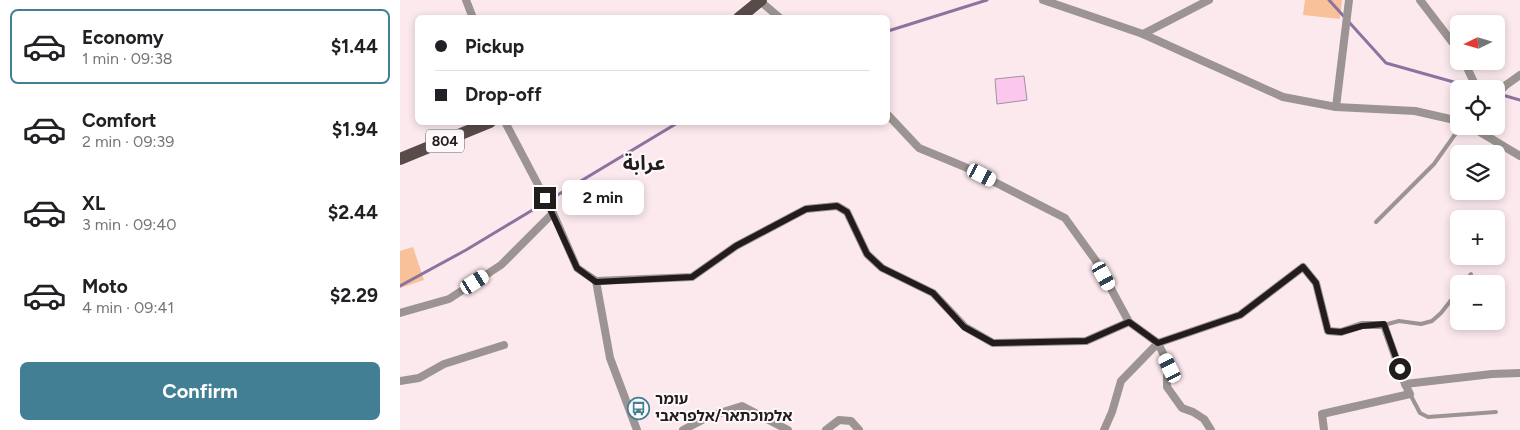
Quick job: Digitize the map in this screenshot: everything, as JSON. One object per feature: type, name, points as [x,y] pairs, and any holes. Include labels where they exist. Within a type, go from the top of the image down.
[{"type":"main road","points":[[742,15],[760,0]]},
{"type":"main road","name":"804","points":[[400,159],[483,125]]},
{"type":"street","points":[[466,0],[472,15]]},
{"type":"street","points":[[760,0],[777,15]]},
{"type":"street","points":[[1043,0],[1143,34],[1283,97],[1336,107],[1414,111],[1450,119]]},
{"type":"street","points":[[1143,34],[1208,0]]},
{"type":"street","points":[[1336,107],[1349,0]]},
{"type":"street","points":[[1420,0],[1450,39]]},
{"type":"street","points":[[1505,86],[1520,75]]},
{"type":"street","points":[[890,118],[919,148],[965,167],[1064,218],[1096,261],[1129,322],[1158,343],[1170,368],[1166,376],[1167,387],[1182,408],[1204,419],[1211,430]]},
{"type":"street","points":[[507,125],[553,213],[577,268],[596,282],[692,277],[736,246],[806,209],[837,206],[847,212],[867,254],[882,268],[933,293],[964,327],[993,343],[1086,341],[1129,322]]},
{"type":"street","points":[[1487,135],[1520,156]]},
{"type":"street","points":[[400,313],[449,300],[501,265],[553,213]]},
{"type":"street","points":[[1104,430],[1112,412],[1121,381],[1158,343],[1240,315],[1303,267],[1316,283],[1328,331],[1341,332],[1362,326],[1384,324],[1410,394],[1322,414],[1324,430]]},
{"type":"street","points":[[596,282],[610,358],[637,430]]},
{"type":"street","points":[[400,381],[419,378],[444,364],[504,345]]},
{"type":"street","points":[[1405,384],[1492,374],[1520,373]]},
{"type":"street","points":[[683,430],[710,416],[742,406],[788,430]]},
{"type":"street","points":[[826,430],[839,420],[851,421],[859,430]]},
{"type":"lane","points":[[1376,222],[1434,164],[1455,135]]},
{"type":"lane","points":[[1384,324],[1399,321],[1420,324],[1432,321],[1450,302]]},
{"type":"lane","points":[[1410,394],[1420,413],[1428,417],[1496,412]]},
{"type":"shaded area","points":[[1305,0],[1342,0],[1340,19],[1303,15]]},
{"type":"shaded area","points":[[413,247],[424,280],[400,288],[400,251]]},
{"type":"building","points":[[1024,76],[1027,100],[997,104],[995,79]]},
{"type":"waterway","points":[[890,30],[987,0]]},
{"type":"waterway","points":[[1329,0],[1386,63],[1450,81]]},
{"type":"waterway","points":[[1505,96],[1520,100]]},
{"type":"waterway","points":[[400,286],[466,250],[674,125]]},
{"type":"place","name":"עומר אלמוכתאר/אלפראבי","points":[[639,408]]},
{"type":"district","name":"عرابة","points":[[644,163]]},
{"type":"route","points":[[545,198],[577,268],[596,282],[692,277],[736,246],[806,209],[837,206],[847,212],[867,254],[882,268],[933,293],[964,327],[993,343],[1086,341],[1129,322],[1158,343],[1240,315],[1303,267],[1316,283],[1328,331],[1341,332],[1362,326],[1384,324],[1400,369]]}]
